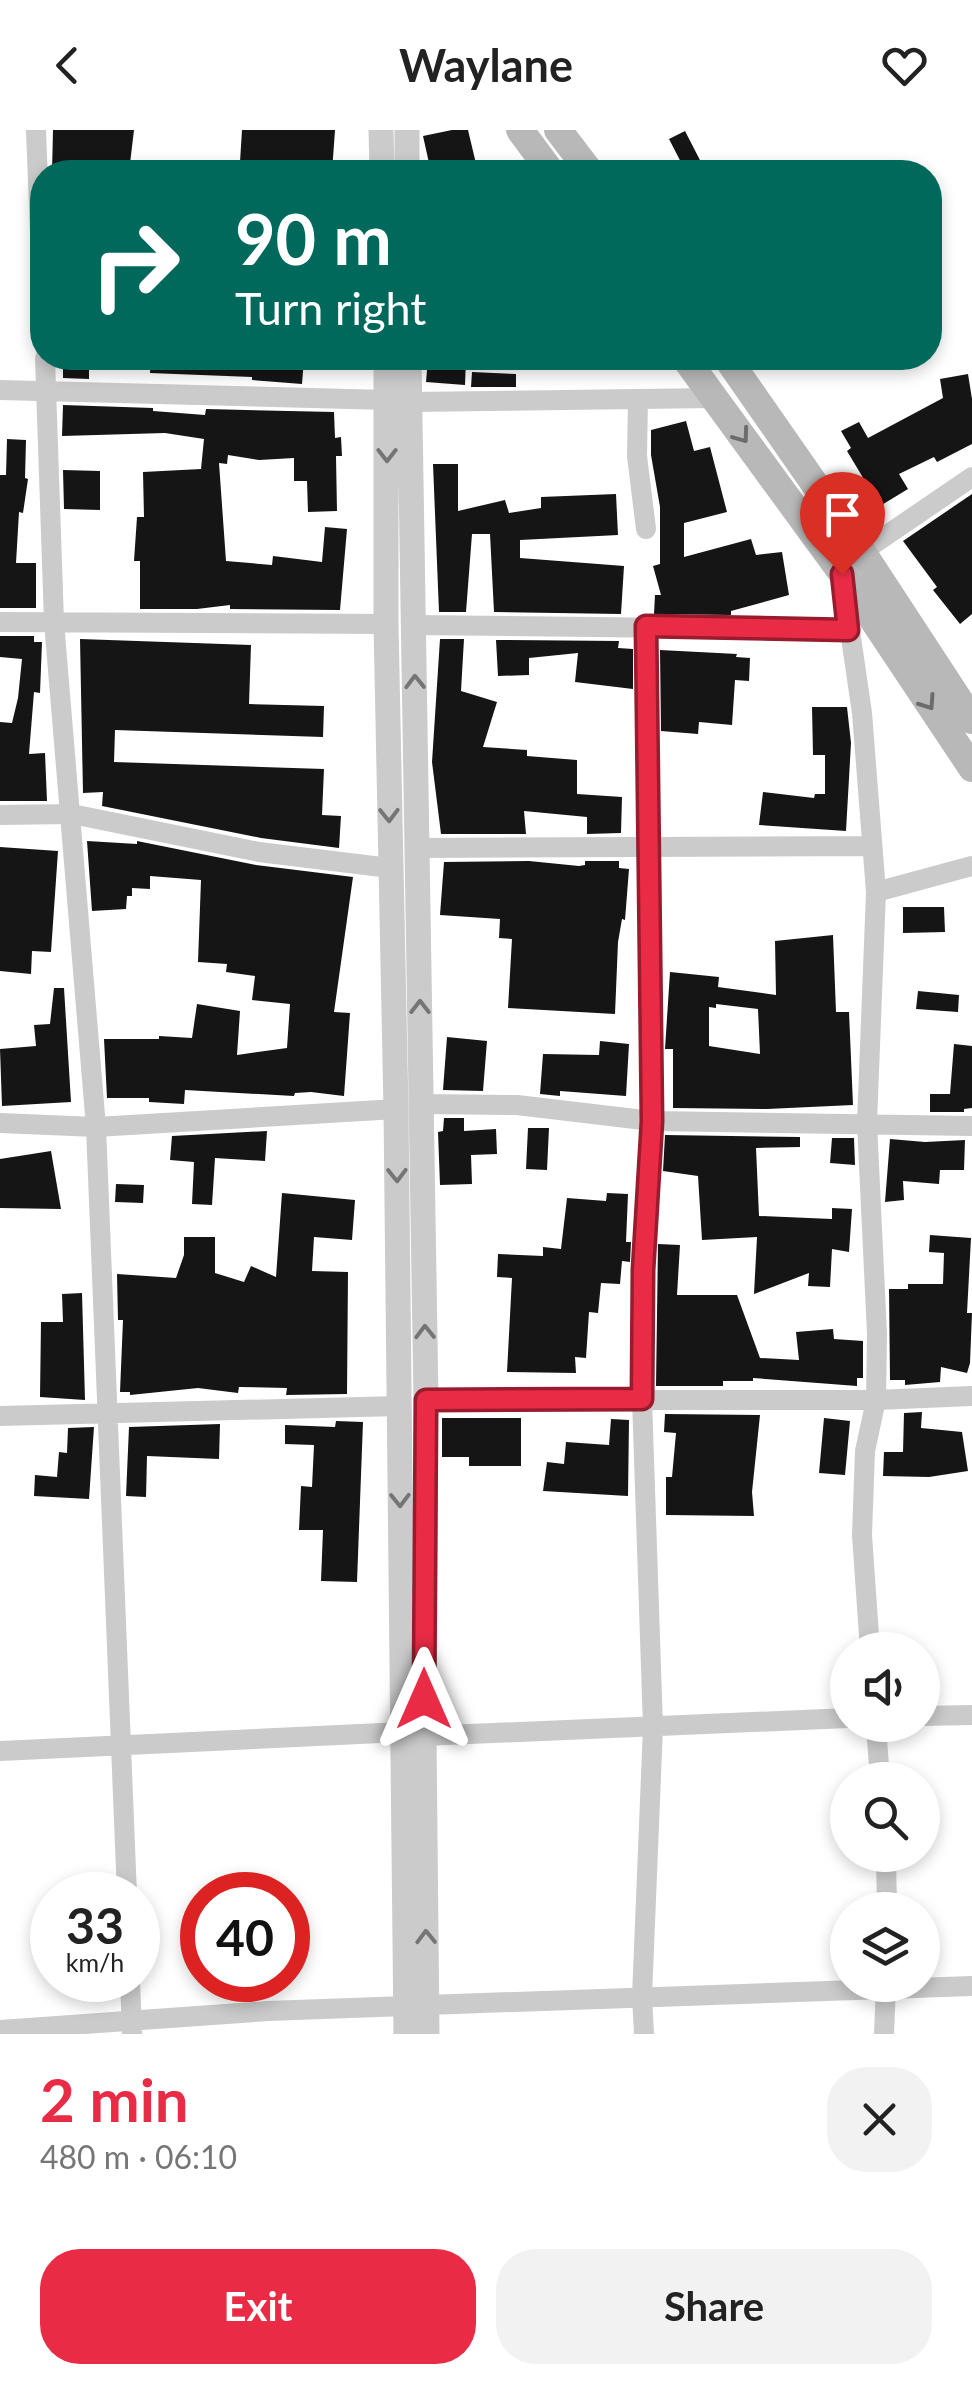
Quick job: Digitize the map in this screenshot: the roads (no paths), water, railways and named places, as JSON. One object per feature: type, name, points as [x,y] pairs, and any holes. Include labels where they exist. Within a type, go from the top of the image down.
[{"type":"main road","points":[[520,130],[542,160]]},
{"type":"main road","points":[[558,130],[581,160]]},
{"type":"main road","points":[[694,370],[842,574],[972,768]]},
{"type":"main road","points":[[736,370],[972,720]]},
{"type":"street","points":[[36,130],[37,160]]},
{"type":"street","points":[[381,130],[382,160]]},
{"type":"street","points":[[407,160],[408,130]]},
{"type":"street","points":[[45,370],[54,622],[96,1126],[126,1872]]},
{"type":"street","points":[[389,370],[398,401],[413,625],[419,848],[399,1406],[413,1734],[416,2006],[406,2034]]},
{"type":"street","points":[[406,370],[398,401],[386,624],[390,868],[426,1400],[413,1734]]},
{"type":"street","points":[[0,390],[398,401],[714,398]]},
{"type":"street","points":[[638,399],[637,456],[646,529]]},
{"type":"street","points":[[862,552],[972,477]]},
{"type":"street","points":[[842,574],[862,713],[876,892],[868,1123],[878,1334],[876,1400],[865,1452],[862,1536],[869,1632]]},
{"type":"street","points":[[0,622],[386,624]]},
{"type":"street","points":[[413,625],[848,630]]},
{"type":"street","points":[[644,2034],[642,1997],[653,1727],[642,1399],[643,1270],[652,1121],[646,626]]},
{"type":"street","points":[[0,815],[72,814],[259,852],[390,868]]},
{"type":"street","points":[[419,848],[871,846]]},
{"type":"street","points":[[876,892],[972,866]]},
{"type":"street","points":[[0,1123],[96,1126],[408,1106],[517,1105],[652,1121],[972,1126]]},
{"type":"street","points":[[426,1400],[876,1400],[972,1396]]},
{"type":"street","points":[[0,1416],[399,1406]]},
{"type":"street","points":[[940,1716],[972,1716]]},
{"type":"street","points":[[0,1751],[830,1719]]},
{"type":"street","points":[[940,1986],[972,1986]]},
{"type":"street","points":[[0,2030],[132,2028],[416,2006],[830,1989]]},
{"type":"street","points":[[131,2002],[132,2028]]},
{"type":"street","points":[[884,2034],[885,2002]]},
{"type":"street","points":[[416,2006],[427,2034]]}]
